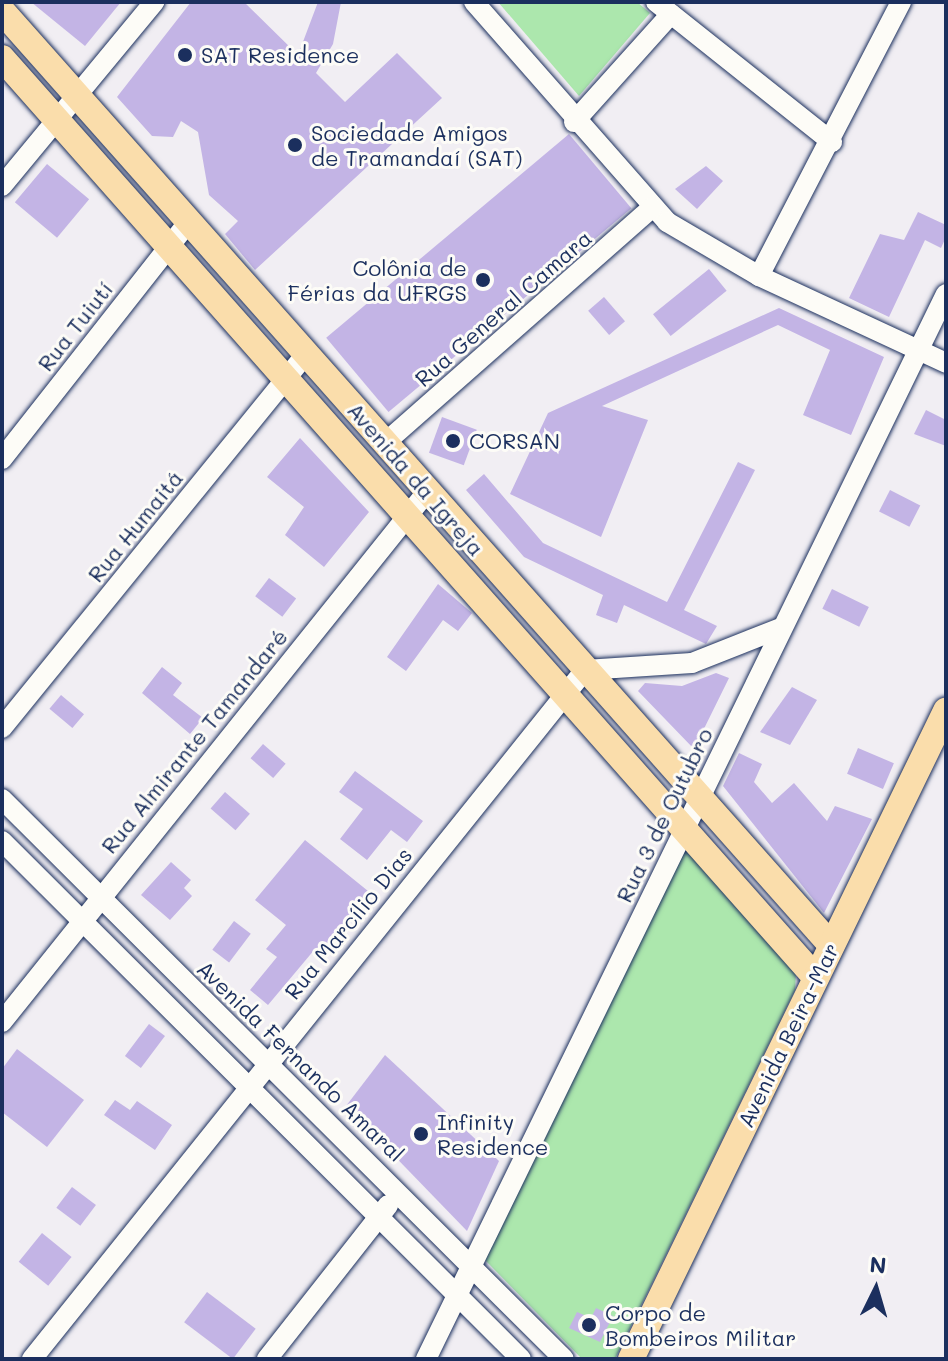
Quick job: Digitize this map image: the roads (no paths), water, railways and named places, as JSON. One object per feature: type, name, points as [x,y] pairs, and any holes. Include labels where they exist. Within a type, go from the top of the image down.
[{"type":"main road","name":"Avenida da Igreja","points":[[2,11],[187,224],[831,945]]},
{"type":"main road","name":"Avenida da Igreja","points":[[2,58],[166,249],[565,692],[816,978]]},
{"type":"main road","name":"Avenida Beira-Mar","points":[[631,1359],[946,711]]},
{"type":"street","points":[[2,186],[154,2]]},
{"type":"street","points":[[474,2],[574,122],[652,208],[759,276],[946,363]]},
{"type":"street","points":[[759,276],[832,142],[901,2]]},
{"type":"street","points":[[574,122],[664,8],[832,142]]},
{"type":"street","name":"Rua General Camara","points":[[385,443],[652,208]]},
{"type":"street","name":"Rua Tuiutí","points":[[2,459],[187,224]]},
{"type":"street","name":"Rua 3 de Outubro","points":[[426,1359],[946,294]]},
{"type":"street","name":"Rua Humaitá","points":[[2,728],[306,354]]},
{"type":"street","name":"Rua Almirante Tamandaré","points":[[2,1022],[406,514],[426,493]]},
{"type":"street","points":[[585,670],[692,663],[781,628]]},
{"type":"street","name":"Rua Marcílio Dias","points":[[32,1359],[268,1061],[585,670]]},
{"type":"street","name":"Avenida Fernando Amaral","points":[[2,799],[99,899],[326,1117],[564,1359]]},
{"type":"street","points":[[2,841],[84,918],[521,1359]]},
{"type":"street","points":[[315,1153],[326,1117]]},
{"type":"street","points":[[267,1359],[399,1192]]},
{"type":"place","name":"SAT Residence","points":[[185,55]]},
{"type":"place","name":"Sociedade Amigos de Tramandaí (SAT)","points":[[295,145]]},
{"type":"place","name":"Colônia de Férias da UFRGS","points":[[483,280]]},
{"type":"place","name":"CORSAN","points":[[453,441]]},
{"type":"place","name":"Infinity Residence","points":[[421,1134]]},
{"type":"place","name":"Corpo de Bombeiros Militar","points":[[589,1325]]}]
